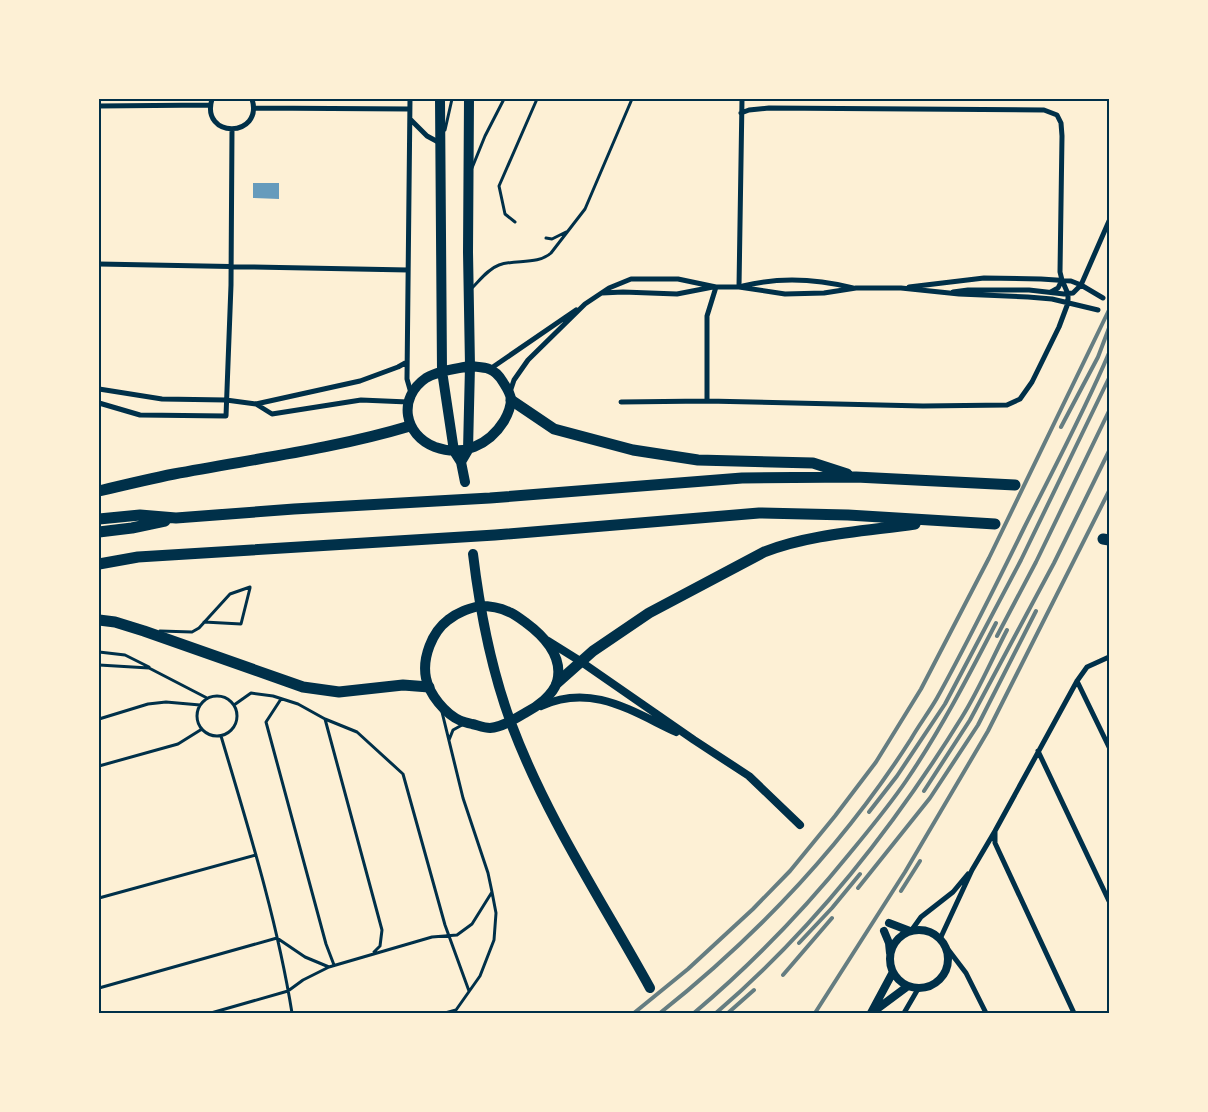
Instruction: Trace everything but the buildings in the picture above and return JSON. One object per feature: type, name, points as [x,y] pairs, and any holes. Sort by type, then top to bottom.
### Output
[{"type":"highway","points":[[510,396],[554,429],[633,450],[698,460],[813,463],[856,477]]},
{"type":"highway","points":[[99,491],[172,474],[323,448],[410,426]]},
{"type":"highway","points":[[99,532],[132,528],[176,518],[294,508],[447,501],[742,478],[856,477],[1015,484]]},
{"type":"highway","points":[[99,564],[138,557],[495,535],[759,513],[942,520],[995,524]]},
{"type":"highway","points":[[99,519],[140,515],[176,518]]},
{"type":"highway","points":[[557,683],[580,661],[650,612],[764,552],[802,540],[942,520]]},
{"type":"highway","points":[[99,620],[115,622],[144,631],[303,687],[339,692],[403,685],[429,687]]},
{"type":"main road","points":[[440,99],[442,371],[454,451],[461,462],[464,482]]},
{"type":"main road","points":[[461,462],[468,450],[470,366],[469,99]]},
{"type":"main road","points":[[470,366],[490,369],[500,377],[510,396],[507,416],[500,428],[489,439],[468,450],[454,451],[428,444],[417,436],[410,426],[407,410],[409,398],[420,383],[427,378],[442,371],[470,366]]},
{"type":"main road","points":[[473,554],[479,606],[490,654],[511,722],[527,762],[577,861],[650,988]]},
{"type":"main road","points":[[479,606],[492,606],[510,612],[546,640],[556,656],[557,683],[548,696],[530,711],[511,722],[491,728],[460,721],[441,707],[429,687],[426,677],[428,651],[435,634],[447,621],[462,611],[479,606]]},
{"type":"street","points":[[212,99],[210,112],[218,124],[224,128],[232,129],[238,128],[249,120],[254,108],[252,99]]},
{"type":"street","points":[[256,404],[272,414],[361,400],[409,398],[407,362],[410,99]]},
{"type":"street","points":[[739,287],[742,99]]},
{"type":"street","points":[[99,106],[210,105]]},
{"type":"street","points":[[254,108],[409,109]]},
{"type":"street","points":[[621,402],[707,401],[923,406],[1007,405],[1020,399],[1032,382],[1059,327],[1068,303],[1068,294],[1060,272],[1062,136],[1061,123],[1057,115],[1044,110],[778,108],[749,110],[741,113]]},
{"type":"street","points":[[410,119],[427,136],[441,144]]},
{"type":"street","points":[[99,403],[140,415],[226,416],[232,129]]},
{"type":"street","points":[[947,293],[968,290],[1029,290],[1068,294],[1076,291],[1081,285],[1109,221]]},
{"type":"street","points":[[99,264],[408,270]]},
{"type":"street","points":[[901,288],[984,278],[1062,280],[1081,285],[1103,298]]},
{"type":"street","points":[[490,369],[533,338],[623,281],[678,279],[716,287]]},
{"type":"street","points":[[739,287],[757,282],[785,280],[823,282],[856,288]]},
{"type":"street","points":[[1050,292],[1058,288],[1062,280]]},
{"type":"street","points":[[707,401],[707,316],[716,287]]},
{"type":"street","points":[[602,293],[677,294],[716,287],[739,287],[779,294],[794,294],[824,293],[856,288],[901,288],[947,293],[1028,296],[1098,310]]},
{"type":"street","points":[[510,396],[514,380],[528,360],[585,304]]},
{"type":"street","points":[[99,390],[162,399],[226,400],[256,404],[360,381],[398,368],[407,362]]},
{"type":"street","points":[[546,640],[749,776],[800,825]]},
{"type":"street","points":[[940,939],[972,870],[1078,681],[1087,667],[1109,657]]},
{"type":"street","points":[[1078,681],[1109,748]]},
{"type":"street","points":[[530,711],[565,697],[593,697],[606,700],[694,740]]},
{"type":"street","points":[[1038,751],[1109,901]]},
{"type":"street","points":[[995,831],[995,842],[1074,1013]]},
{"type":"street","points":[[890,955],[897,940],[910,931],[921,917],[952,892],[972,870]]},
{"type":"street","points":[[890,923],[910,931],[927,931],[940,939],[966,973],[986,1013]]},
{"type":"street","points":[[884,931],[890,943],[893,972],[902,983],[918,989],[928,988],[936,984],[943,977],[948,968],[947,948]]},
{"type":"street","points":[[871,1013],[893,972]]},
{"type":"street","points":[[871,1013],[908,986]]},
{"type":"street","points":[[904,1013],[918,989]]},
{"type":"lane","points":[[441,144],[452,99]]},
{"type":"lane","points":[[468,178],[485,136],[504,99]]},
{"type":"lane","points":[[515,222],[505,214],[499,186],[537,99]]},
{"type":"lane","points":[[470,290],[486,273],[498,265],[546,257],[570,230],[585,209],[632,99]]},
{"type":"lane","points":[[546,238],[552,239],[570,230]]},
{"type":"lane","points":[[144,631],[192,632],[199,628],[204,622],[230,594],[250,587],[241,624],[204,622]]},
{"type":"lane","points":[[99,652],[125,654],[207,698]]},
{"type":"lane","points":[[99,665],[149,668]]},
{"type":"lane","points":[[234,705],[251,693],[298,704],[358,732],[403,774],[448,935],[469,991]]},
{"type":"lane","points":[[216,695],[223,696],[234,705],[237,718],[231,731],[221,736],[207,734],[202,729],[197,719],[197,712],[200,705],[207,698],[216,695]]},
{"type":"lane","points":[[281,699],[266,722],[326,944],[334,964]]},
{"type":"lane","points":[[99,719],[157,703],[200,705]]},
{"type":"lane","points":[[441,707],[463,798],[488,873],[496,913],[494,940],[480,976],[456,1010],[445,1013]]},
{"type":"lane","points":[[325,718],[382,930],[380,946],[372,954]]},
{"type":"lane","points":[[449,741],[453,730],[471,724]]},
{"type":"lane","points":[[99,766],[178,744],[202,729]]},
{"type":"lane","points":[[221,736],[278,938],[292,1013]]},
{"type":"lane","points":[[99,898],[256,855]]},
{"type":"lane","points":[[211,1013],[288,991],[334,964],[432,937],[457,935],[472,924],[492,892]]},
{"type":"lane","points":[[278,938],[305,957],[329,966]]},
{"type":"lane","points":[[99,988],[278,938]]},
{"type":"water","points":[[253,183],[279,183],[279,199],[253,198]]},
{"type":"railway","points":[[634,1013],[688,969],[753,909],[790,871],[876,762],[921,689],[989,558],[1109,310]]},
{"type":"railway","points":[[1061,427],[1098,357],[1109,328]]},
{"type":"railway","points":[[660,1013],[765,920],[828,851],[885,778],[934,703],[960,656],[1068,441],[1109,353]]},
{"type":"railway","points":[[869,812],[897,776],[945,704],[1021,560],[1109,378]]},
{"type":"railway","points":[[997,636],[1036,562],[1109,411]]},
{"type":"railway","points":[[924,791],[970,720],[1054,563],[1109,451]]},
{"type":"railway","points":[[815,1013],[905,872],[988,731],[1109,491]]},
{"type":"railway","points":[[858,888],[930,798],[978,725],[1036,611]]},
{"type":"railway","points":[[694,1013],[756,957],[795,916],[832,875],[886,809],[942,723],[996,623]]},
{"type":"railway","points":[[716,1013],[786,947],[850,875],[880,837],[909,798],[962,717],[1007,630]]},
{"type":"railway","points":[[901,891],[920,861]]},
{"type":"railway","points":[[799,943],[832,908],[860,874]]},
{"type":"railway","points":[[783,975],[832,918]]},
{"type":"railway","points":[[728,1013],[754,990]]}]
